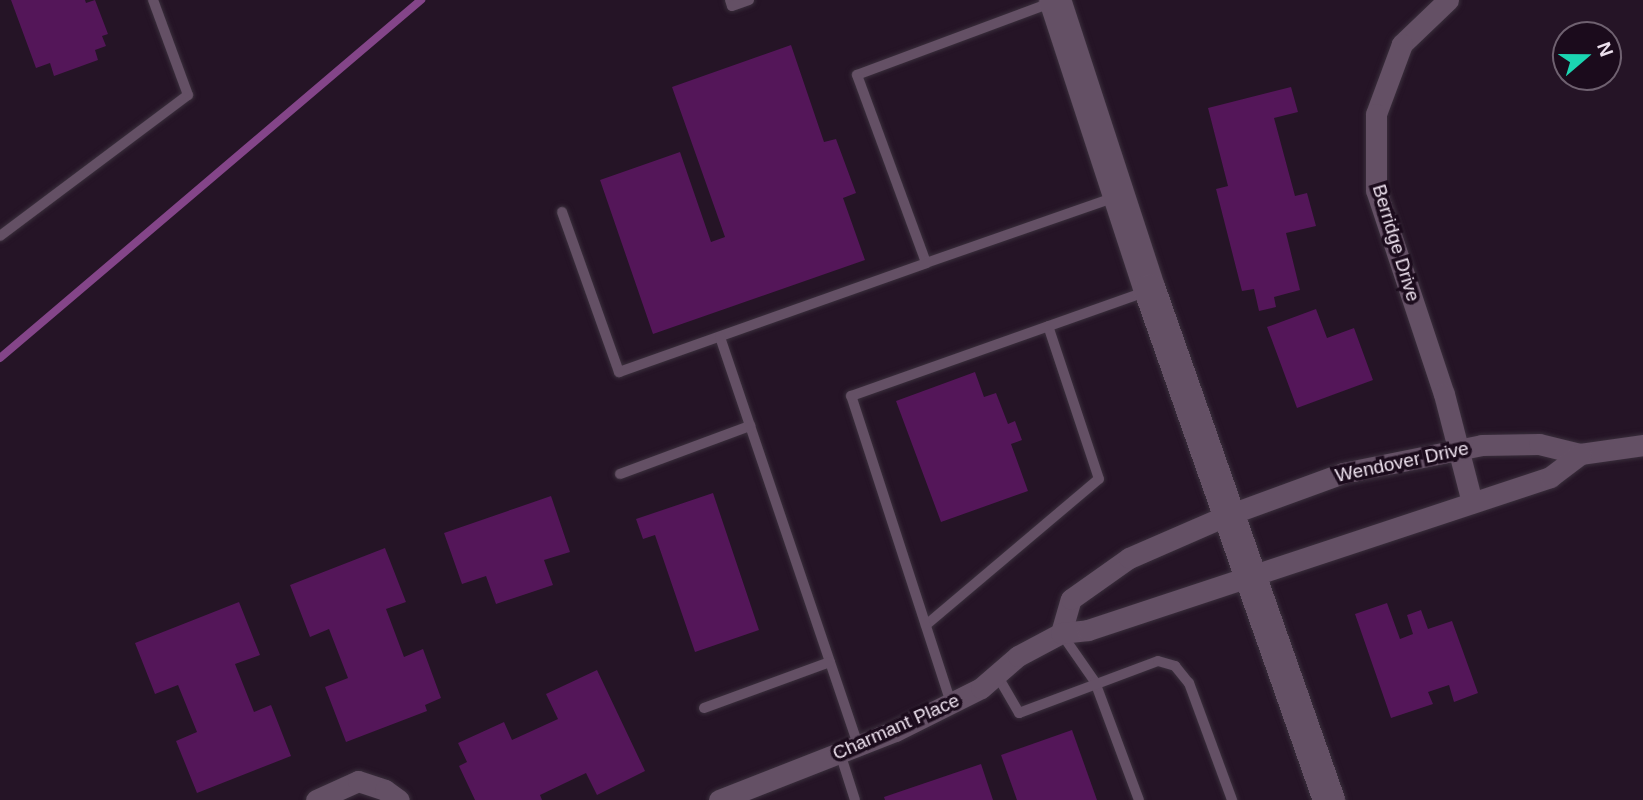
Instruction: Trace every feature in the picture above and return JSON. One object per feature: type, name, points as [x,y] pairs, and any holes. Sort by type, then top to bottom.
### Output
[{"type":"main road","points":[[1055,1],[1150,290],[1329,800]]},
{"type":"street","name":"Berridge Drive","points":[[1448,0],[1402,44],[1376,114],[1376,190],[1444,394],[1472,502]]},
{"type":"street","name":"Wendover Drive","points":[[1228,515],[1343,473],[1458,448],[1539,444],[1580,454],[1643,445]]},
{"type":"street","name":"Wendover Drive","points":[[1250,578],[1550,477],[1580,454]]},
{"type":"street","points":[[1061,633],[1071,599],[1097,578],[1159,543],[1228,515]]},
{"type":"street","name":"Charmant Place","points":[[719,800],[849,749],[951,703],[981,688],[1018,656],[1061,633],[1088,630],[1250,578]]},
{"type":"street","points":[[316,800],[358,780],[385,790],[399,800]]},
{"type":"lane","points":[[0,236],[188,95],[153,0]]},
{"type":"lane","points":[[730,0],[732,5],[749,0]]},
{"type":"lane","points":[[926,263],[857,75],[1055,1]]},
{"type":"lane","points":[[562,212],[619,372],[1120,196]]},
{"type":"lane","points":[[951,703],[851,396],[1150,290]]},
{"type":"lane","points":[[926,625],[1099,480],[1048,326]]},
{"type":"lane","points":[[720,337],[830,662],[849,749],[855,800]]},
{"type":"lane","points":[[620,474],[750,426]]},
{"type":"lane","points":[[1061,633],[1095,682],[1139,800]]},
{"type":"lane","points":[[997,675],[1019,713],[1095,682],[1158,661],[1175,666],[1189,683],[1232,800]]},
{"type":"lane","points":[[704,708],[830,662]]},
{"type":"building","points":[[11,0],[85,0],[86,3],[95,0],[108,34],[102,36],[106,46],[95,50],[98,60],[54,76],[50,63],[36,68]]},
{"type":"building","points":[[791,45],[824,142],[836,139],[856,193],[843,198],[865,260],[653,334],[600,180],[680,152],[711,242],[725,237],[672,87]]},
{"type":"building","points":[[1291,87],[1298,112],[1274,118],[1295,196],[1307,193],[1316,226],[1286,233],[1300,290],[1274,297],[1276,307],[1259,311],[1254,289],[1242,291],[1216,189],[1228,186],[1208,108]]},
{"type":"building","points":[[1316,309],[1327,338],[1354,328],[1373,380],[1297,408],[1267,327]]},
{"type":"building","points":[[975,372],[984,397],[996,393],[1008,424],[1015,421],[1022,440],[1011,444],[1028,491],[941,522],[896,401]]},
{"type":"building","points":[[713,493],[759,630],[695,652],[655,535],[643,539],[636,519]]},
{"type":"building","points":[[551,496],[570,552],[544,560],[553,585],[496,604],[486,576],[462,584],[444,533]]},
{"type":"building","points":[[385,548],[406,602],[386,609],[404,657],[423,649],[441,698],[425,705],[427,711],[346,742],[325,687],[348,678],[329,629],[310,637],[290,585]]},
{"type":"building","points":[[239,602],[260,655],[235,664],[254,712],[271,705],[291,756],[197,793],[176,741],[197,732],[178,685],[155,694],[135,643]]},
{"type":"building","points":[[1387,603],[1400,639],[1413,634],[1407,615],[1421,610],[1428,629],[1452,621],[1478,693],[1454,702],[1449,685],[1428,692],[1433,704],[1391,718],[1355,614]]},
{"type":"building","points":[[597,670],[645,771],[597,795],[586,773],[540,795],[542,800],[475,800],[459,766],[467,762],[458,743],[504,722],[512,740],[558,719],[546,694]]},
{"type":"building","points":[[1072,730],[1097,800],[1017,800],[1001,755]]},
{"type":"building","points":[[981,764],[993,800],[885,800],[884,797]]},
{"type":"waterway","points":[[0,358],[421,0]]}]
